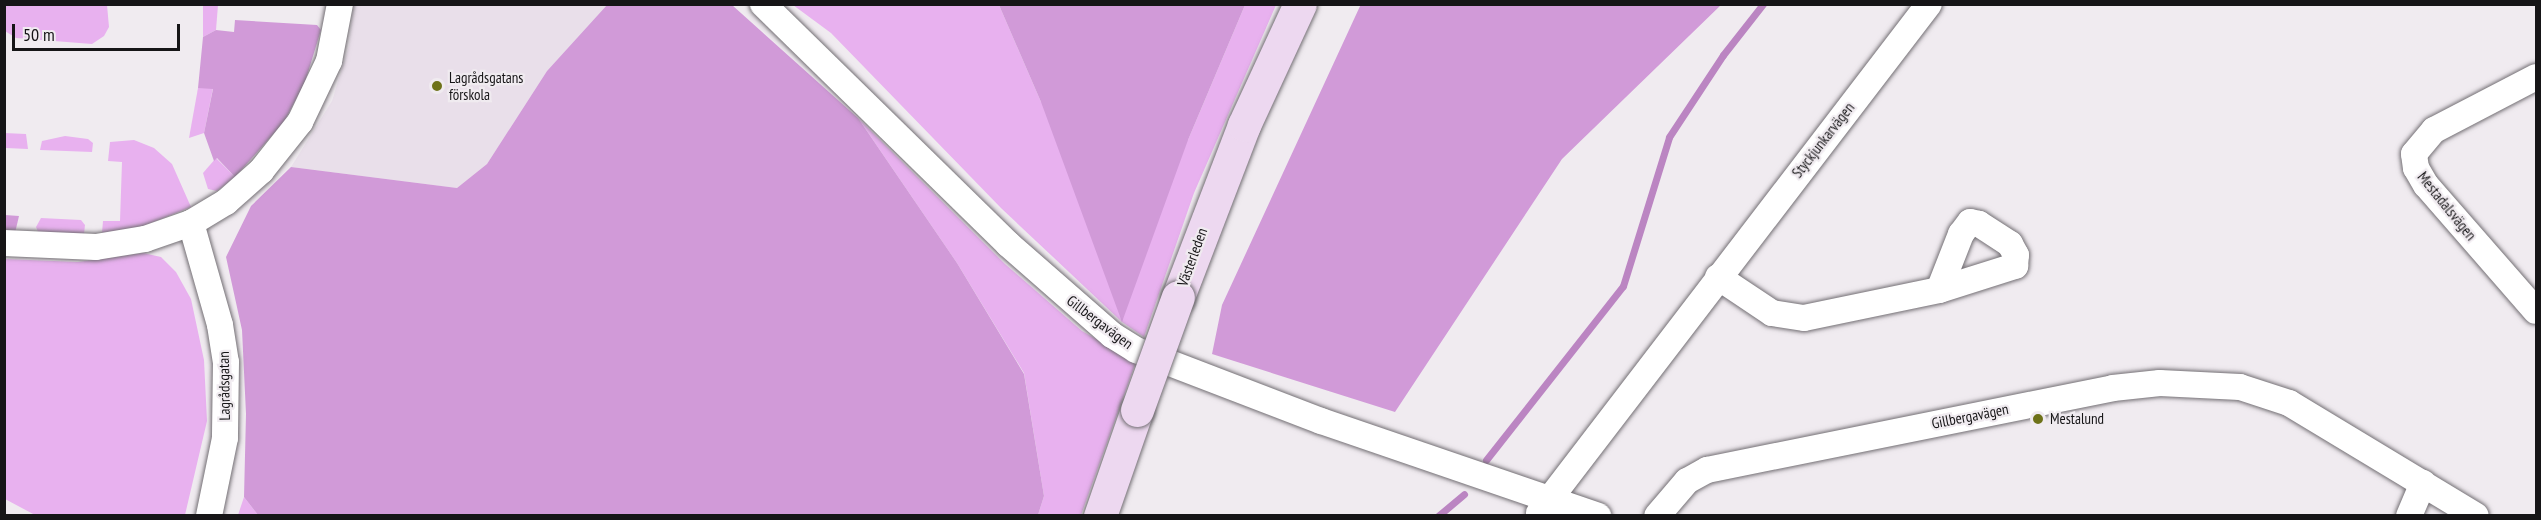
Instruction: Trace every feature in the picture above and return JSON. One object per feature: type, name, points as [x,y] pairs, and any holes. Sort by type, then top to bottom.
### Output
[{"type":"main road","name":"Västerleden","points":[[1100,516],[1178,297],[1244,125],[1300,4]]},
{"type":"street","points":[[4,243],[96,248],[145,239],[191,223],[226,202],[261,171],[300,122],[329,61],[340,4]]},
{"type":"street","name":"Gillbergavägen","points":[[763,4],[1008,244],[1112,335],[1176,367],[1542,508],[1598,516]]},
{"type":"street","name":"Styckjunkarvägen","points":[[1542,508],[1929,4]]},
{"type":"street","name":"Mestadalsvägen","points":[[2536,77],[2434,130],[2415,154],[2416,168],[2426,185],[2536,311]]},
{"type":"street","name":"Lagrådsgatan","points":[[191,223],[220,325],[226,362],[225,438],[209,516]]},
{"type":"street","points":[[1718,277],[1772,313],[1789,319],[1939,290]]},
{"type":"street","name":"Gillbergavägen","points":[[1657,516],[1687,481],[1707,470],[2113,388],[2160,383],[2240,387],[2265,393],[2289,403],[2476,516]]},
{"type":"street","points":[[2409,516],[2423,483]]},
{"type":"shaded area","points":[[1361,4],[1721,5],[1562,159],[1395,412],[1212,354],[1222,305]]},
{"type":"shaded area","points":[[4,5],[107,5],[109,27],[104,36],[92,44],[16,38],[5,31]]},
{"type":"shaded area","points":[[203,5],[218,5],[216,30],[203,37]]},
{"type":"shaded area","name":"Lagrådsgatans förskola","points":[[353,5],[607,5],[547,71],[487,164],[457,188],[291,167],[332,101],[349,46]]},
{"type":"shaded area","points":[[607,5],[732,5],[858,118],[957,263],[1024,374],[1044,496],[1038,515],[258,515],[244,497],[246,414],[242,330],[226,257],[251,206],[291,167],[457,188],[487,164],[547,71]]},
{"type":"shaded area","points":[[793,5],[999,5],[1041,102],[1188,140],[1245,5],[1276,5],[1194,193],[1144,337],[1122,322],[1001,208],[831,33]]},
{"type":"shaded area","points":[[999,5],[1245,5],[1188,140],[1122,322],[1041,102]]},
{"type":"shaded area","points":[[235,20],[317,25],[321,30],[305,82],[284,122],[235,177],[217,158],[214,161],[204,133],[213,89],[198,88],[203,37],[216,30],[234,32]]},
{"type":"shaded area","points":[[198,88],[213,88],[204,133],[189,138]]},
{"type":"shaded area","points":[[858,118],[1005,264],[1082,331],[1136,362],[1081,515],[1038,515],[1044,496],[1024,373],[957,263]]},
{"type":"shaded area","points":[[4,133],[26,134],[28,149],[6,148],[5,155]]},
{"type":"shaded area","points":[[65,136],[88,139],[93,143],[92,152],[40,150],[42,141]]},
{"type":"shaded area","points":[[134,140],[154,148],[172,164],[191,207],[141,227],[102,233],[103,221],[120,221],[122,162],[108,161],[110,142]]},
{"type":"shaded area","points":[[216,158],[235,177],[217,191],[208,189],[203,173]]},
{"type":"shaded area","points":[[5,215],[19,216],[15,233],[5,231]]},
{"type":"shaded area","points":[[41,218],[81,220],[85,225],[84,234],[39,234],[36,227]]},
{"type":"shaded area","points":[[143,253],[161,257],[176,272],[191,299],[204,360],[207,421],[185,515],[35,515],[5,499],[5,259],[78,262]]},
{"type":"shaded area","points":[[244,497],[258,515],[238,515]]},
{"type":"waterway","points":[[1486,460],[1623,286],[1669,137],[1723,55],[1763,4]]},
{"type":"waterway","points":[[1438,516],[1464,494]]},
{"type":"place","name":"Lagrådsgatans förskola","points":[[437,86]]},
{"type":"place","name":"Mestalund","points":[[2038,419]]}]
